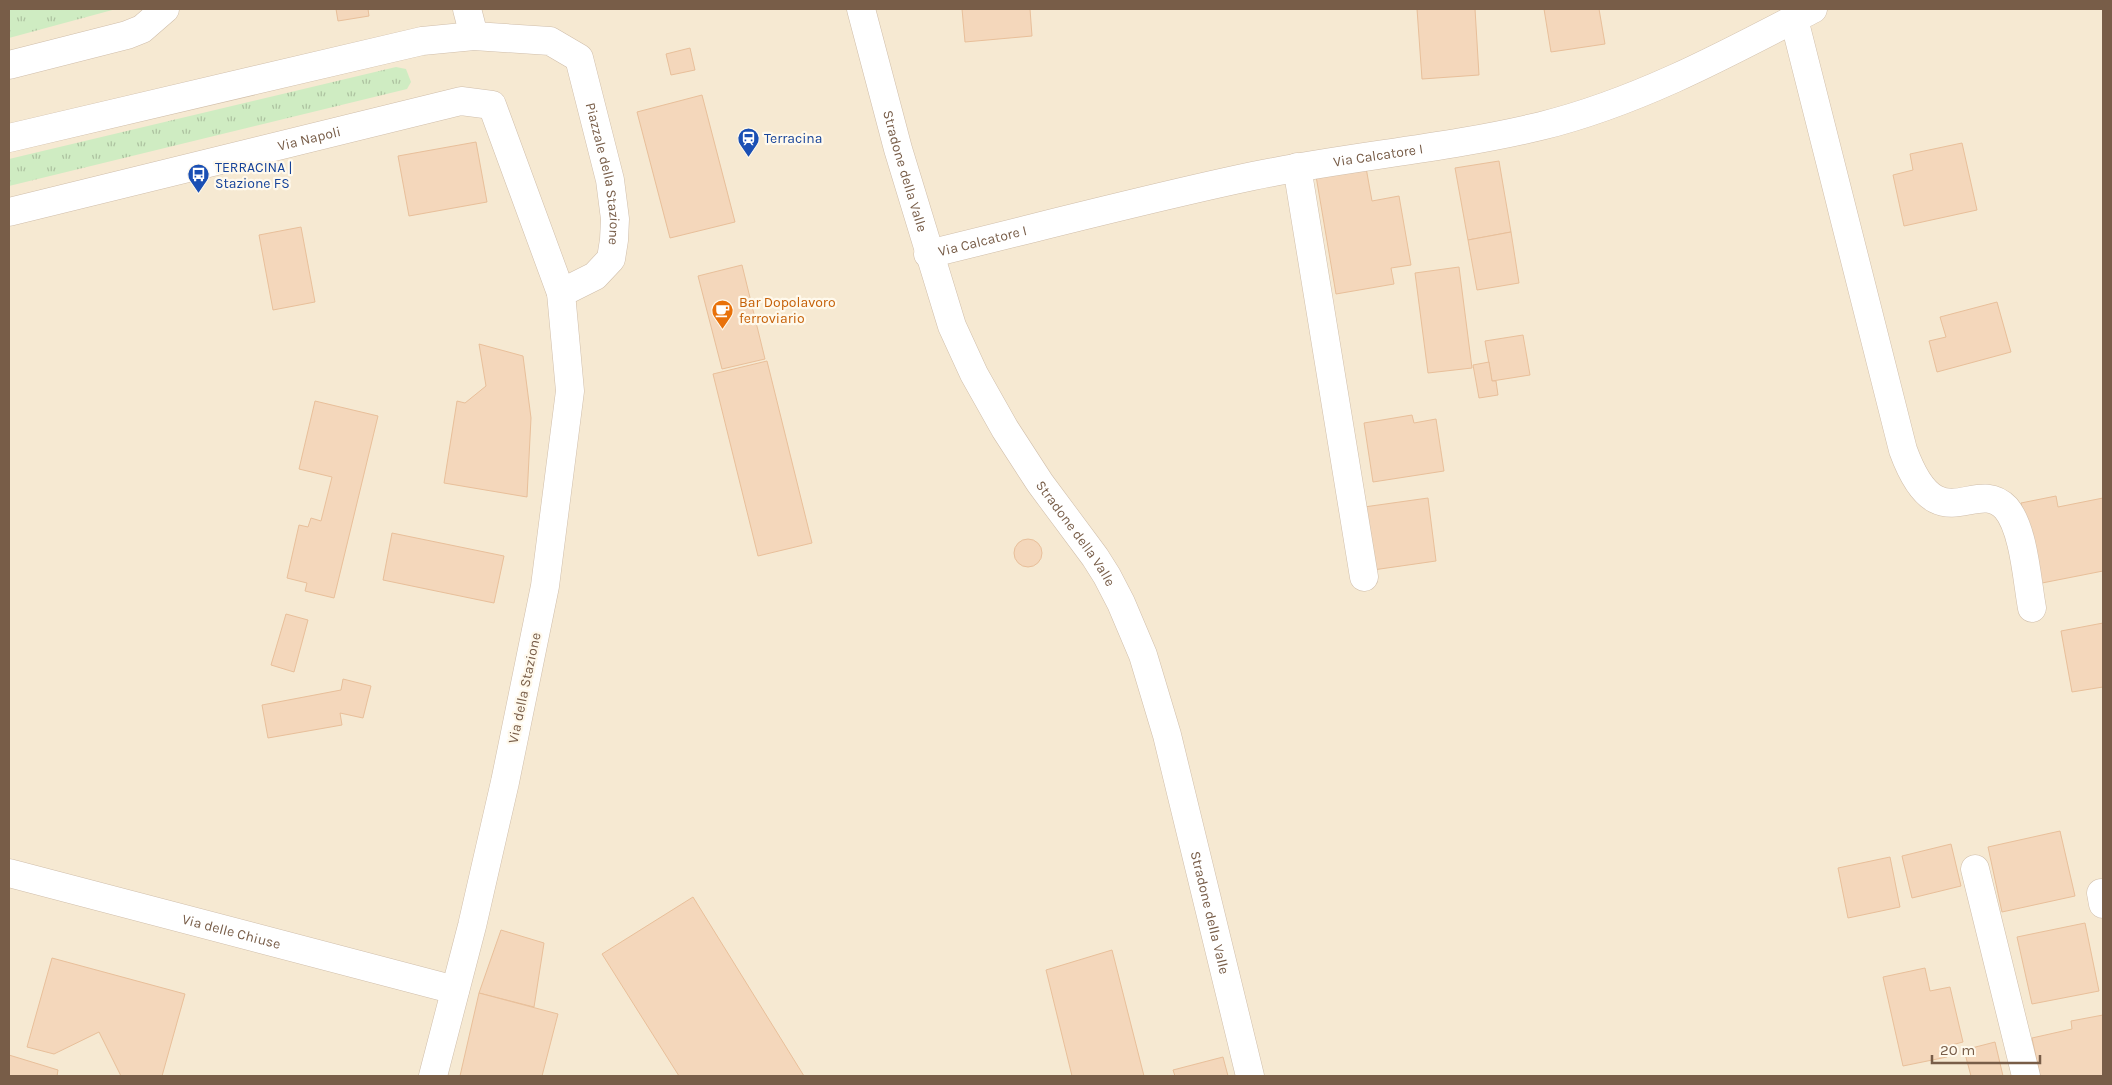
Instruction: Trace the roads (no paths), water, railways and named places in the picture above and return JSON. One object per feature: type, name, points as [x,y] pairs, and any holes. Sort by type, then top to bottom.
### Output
[{"type":"street","points":[[9,65],[127,35],[142,29],[165,9]]},
{"type":"street","points":[[9,138],[403,45],[443,38],[474,36],[467,9]]},
{"type":"street","name":"Stradone della Valle","points":[[861,9],[928,254],[952,326],[974,374],[1021,455],[1095,556],[1121,603],[1149,673],[1167,735],[1250,1076]]},
{"type":"street","points":[[1804,14],[1900,441],[1909,467],[1923,490],[1942,503],[1950,504],[1982,499],[1995,501],[2005,508],[2014,522],[2020,540],[2032,608]]},
{"type":"street","name":"Via Calcatore I","points":[[928,254],[1297,167],[1500,136],[1570,118],[1608,106],[1683,75],[1804,14]]},
{"type":"street","name":"Piazzale della Stazione","points":[[474,36],[550,41],[578,58],[610,180],[615,220],[614,240],[610,259],[595,276],[561,293]]},
{"type":"street","name":"Via Napoli","points":[[9,212],[461,101],[492,105],[561,293]]},
{"type":"street","points":[[1297,167],[1364,577]]},
{"type":"street","name":"Via della Stazione","points":[[433,1076],[505,782],[545,586],[570,391],[561,293]]},
{"type":"street","points":[[1975,869],[2026,1076]]},
{"type":"street","name":"Via delle Chiuse","points":[[9,873],[455,990]]},
{"type":"place","name":"Terracina","points":[[748,157]]},
{"type":"place","name":"TERRACINA | Stazione FS","points":[[199,194]]},
{"type":"place","name":"Bar Dopolavoro ferroviario","points":[[723,329]]}]
